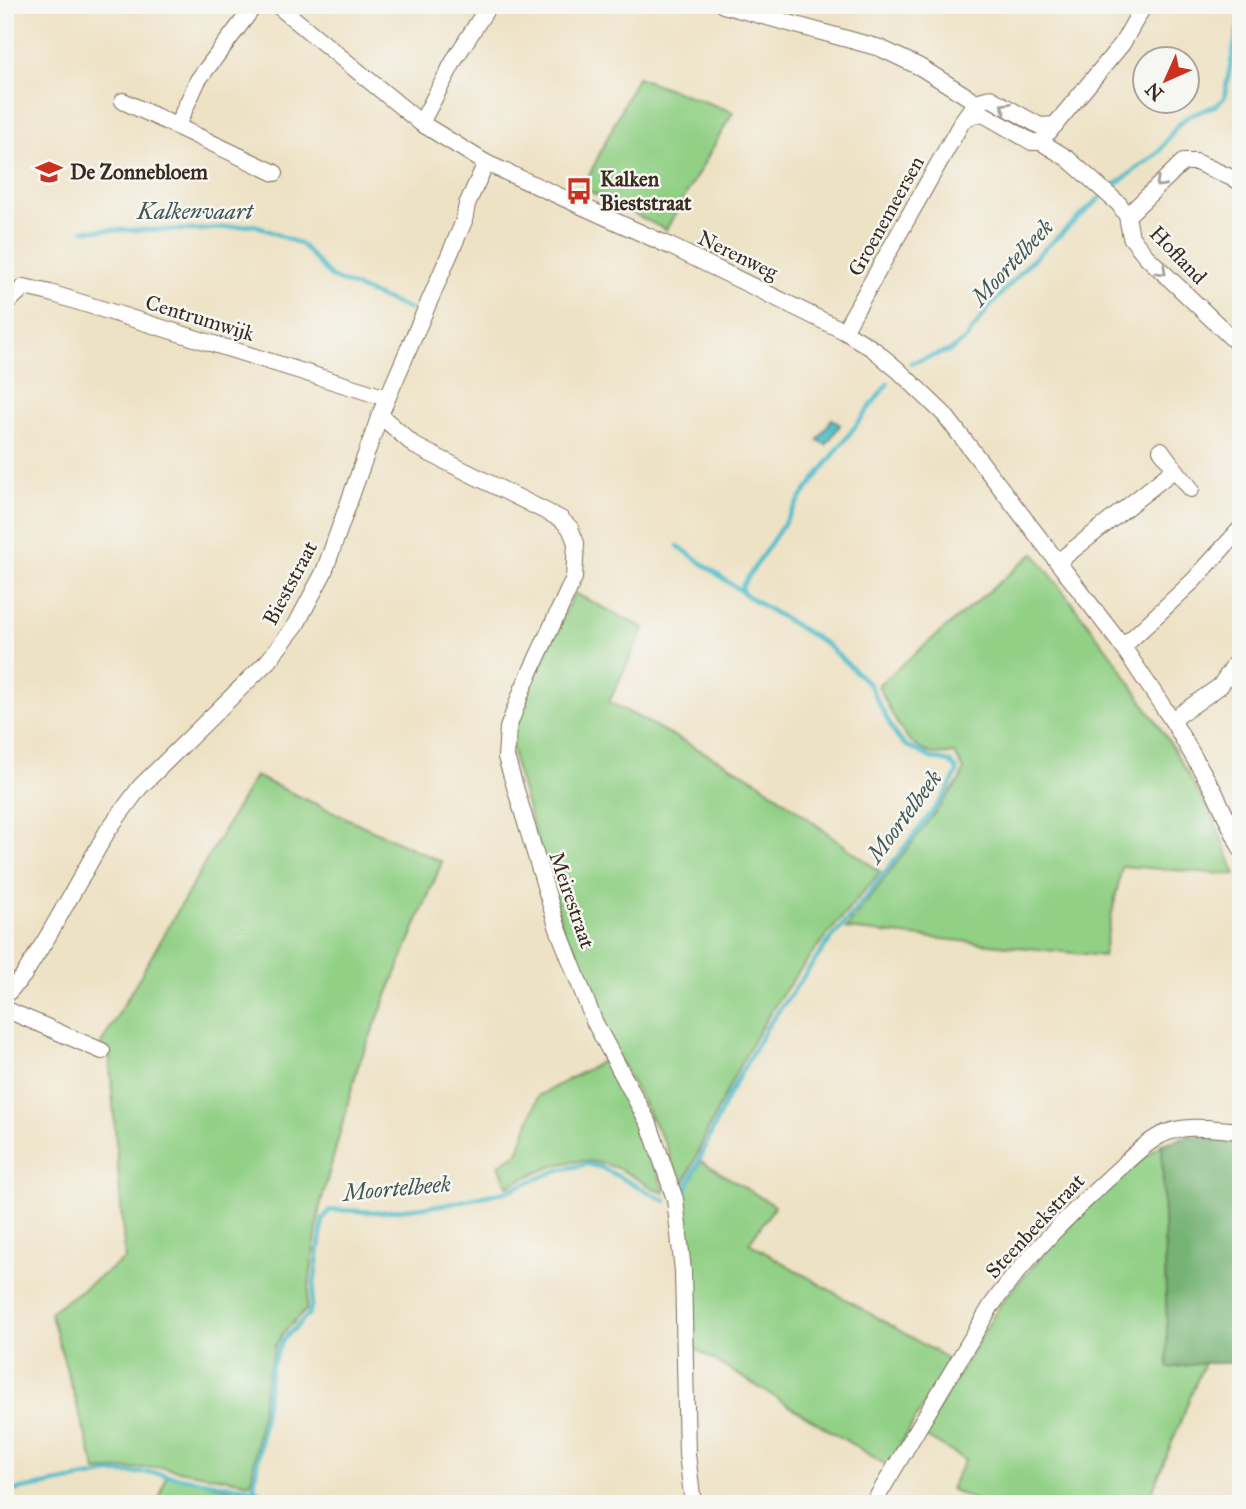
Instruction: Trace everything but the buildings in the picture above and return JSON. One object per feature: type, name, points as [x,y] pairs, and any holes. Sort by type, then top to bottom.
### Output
[{"type":"street","points":[[177,126],[198,80],[255,5]]},
{"type":"street","points":[[421,122],[456,57],[489,5]]},
{"type":"street","points":[[723,5],[880,48],[920,67],[976,102],[990,98],[1040,126],[1055,125]]},
{"type":"street","points":[[963,120],[975,114],[985,115],[1032,142],[1041,142],[1122,44],[1144,5]]},
{"type":"street","name":"Nerenweg","points":[[286,7],[421,122],[486,163],[670,246],[844,331],[890,363],[944,414],[1123,647],[1172,720],[1215,793],[1241,849]]},
{"type":"street","points":[[123,101],[275,173]]},
{"type":"street","name":"Groenemeersen","points":[[844,331],[963,120],[976,102]]},
{"type":"street","name":"Hofland","points":[[1041,142],[1067,158],[1107,192],[1127,216],[1131,237],[1146,256],[1241,347]]},
{"type":"street","name":"Hofland","points":[[1127,216],[1184,162],[1196,162],[1241,182]]},
{"type":"street","name":"Bieststraat","points":[[5,996],[23,975],[108,830],[140,787],[268,661],[296,625],[324,572],[380,415],[464,221],[467,204],[486,163]]},
{"type":"street","name":"Centrumwijk","points":[[5,305],[24,288],[50,293],[387,398]]},
{"type":"street","name":"Meirestraat","points":[[380,415],[415,446],[561,519],[570,528],[576,543],[574,578],[523,688],[508,728],[506,757],[556,926],[594,1021],[649,1124],[675,1199],[683,1271],[687,1454],[693,1504]]},
{"type":"street","points":[[1161,450],[1191,489]]},
{"type":"street","points":[[1059,561],[1175,469]]},
{"type":"street","points":[[1123,647],[1194,580],[1241,528]]},
{"type":"street","points":[[1172,720],[1220,686],[1241,656]]},
{"type":"street","points":[[5,1009],[102,1051]]},
{"type":"street","name":"Steenbeekstraat","points":[[873,1504],[991,1306],[1009,1281],[1063,1221],[1142,1148],[1162,1135],[1185,1128],[1241,1130]]},
{"type":"green space","points":[[637,77],[733,112],[666,230],[583,188]]},
{"type":"green space","points":[[1034,553],[1116,661],[1167,738],[1214,819],[1236,875],[1122,866],[1103,956],[846,929],[960,780],[964,770],[954,753],[938,755],[925,752],[914,745],[897,723],[878,685]]},
{"type":"green space","points":[[574,593],[644,628],[609,702],[755,779],[880,872],[805,963],[765,1021],[710,1125],[681,1190],[666,1145],[608,1039],[564,932],[515,765],[512,744],[521,707]]},
{"type":"green space","points":[[255,776],[442,862],[358,1066],[320,1206],[306,1310],[283,1333],[275,1346],[265,1386],[251,1483],[161,1467],[96,1471],[50,1312],[125,1259],[109,1051],[100,1046]]},
{"type":"green space","points":[[608,1058],[640,1124],[665,1193],[610,1166],[580,1161],[552,1167],[507,1186],[499,1164],[518,1153],[538,1096]]},
{"type":"green space","points":[[1189,1136],[1241,1139],[1241,1363],[1204,1363],[1168,1368],[1162,1144]]},
{"type":"green space","points":[[1162,1144],[1168,1367],[1204,1363],[1147,1504],[983,1504],[950,1489],[965,1460],[923,1435],[1001,1303],[1071,1223],[1119,1177]]},
{"type":"green space","points":[[701,1161],[775,1206],[749,1243],[950,1360],[888,1466],[691,1346],[691,1301],[683,1197]]},
{"type":"green space","points":[[166,1476],[190,1478],[280,1504],[158,1504]]},
{"type":"water","points":[[832,419],[840,425],[826,445],[818,440]]},
{"type":"waterway","name":"Moortelbeek","points":[[1111,188],[1159,152],[1176,127],[1187,117],[1217,105],[1224,98],[1241,11]]},
{"type":"waterway","name":"Moortelbeek","points":[[911,363],[951,350],[966,339],[987,310],[1028,264],[1101,197]]},
{"type":"waterway","name":"Kalkenvaart","points":[[83,230],[196,230],[255,225],[302,245],[331,277],[409,309]]},
{"type":"waterway","name":"Moortelbeek","points":[[742,589],[803,495],[888,383]]},
{"type":"waterway","name":"Moortelbeek","points":[[678,546],[752,599],[826,644],[869,684],[896,736],[905,745],[931,758],[950,762],[957,769],[945,795],[827,944],[767,1027],[729,1094],[681,1200]]},
{"type":"waterway","name":"Moortelbeek","points":[[256,1490],[254,1486],[271,1367],[282,1341],[308,1315],[311,1307],[323,1219],[329,1211],[380,1212],[449,1204],[507,1191],[559,1170],[587,1164],[600,1167],[666,1201]]},
{"type":"waterway","name":"Moortelbeek","points":[[5,1492],[110,1473],[154,1473],[256,1490],[289,1504]]},
{"type":"place","name":"De Zonnebloem","points":[[49,172]]},
{"type":"place","name":"Kalken Bieststraat","points":[[579,191]]}]
